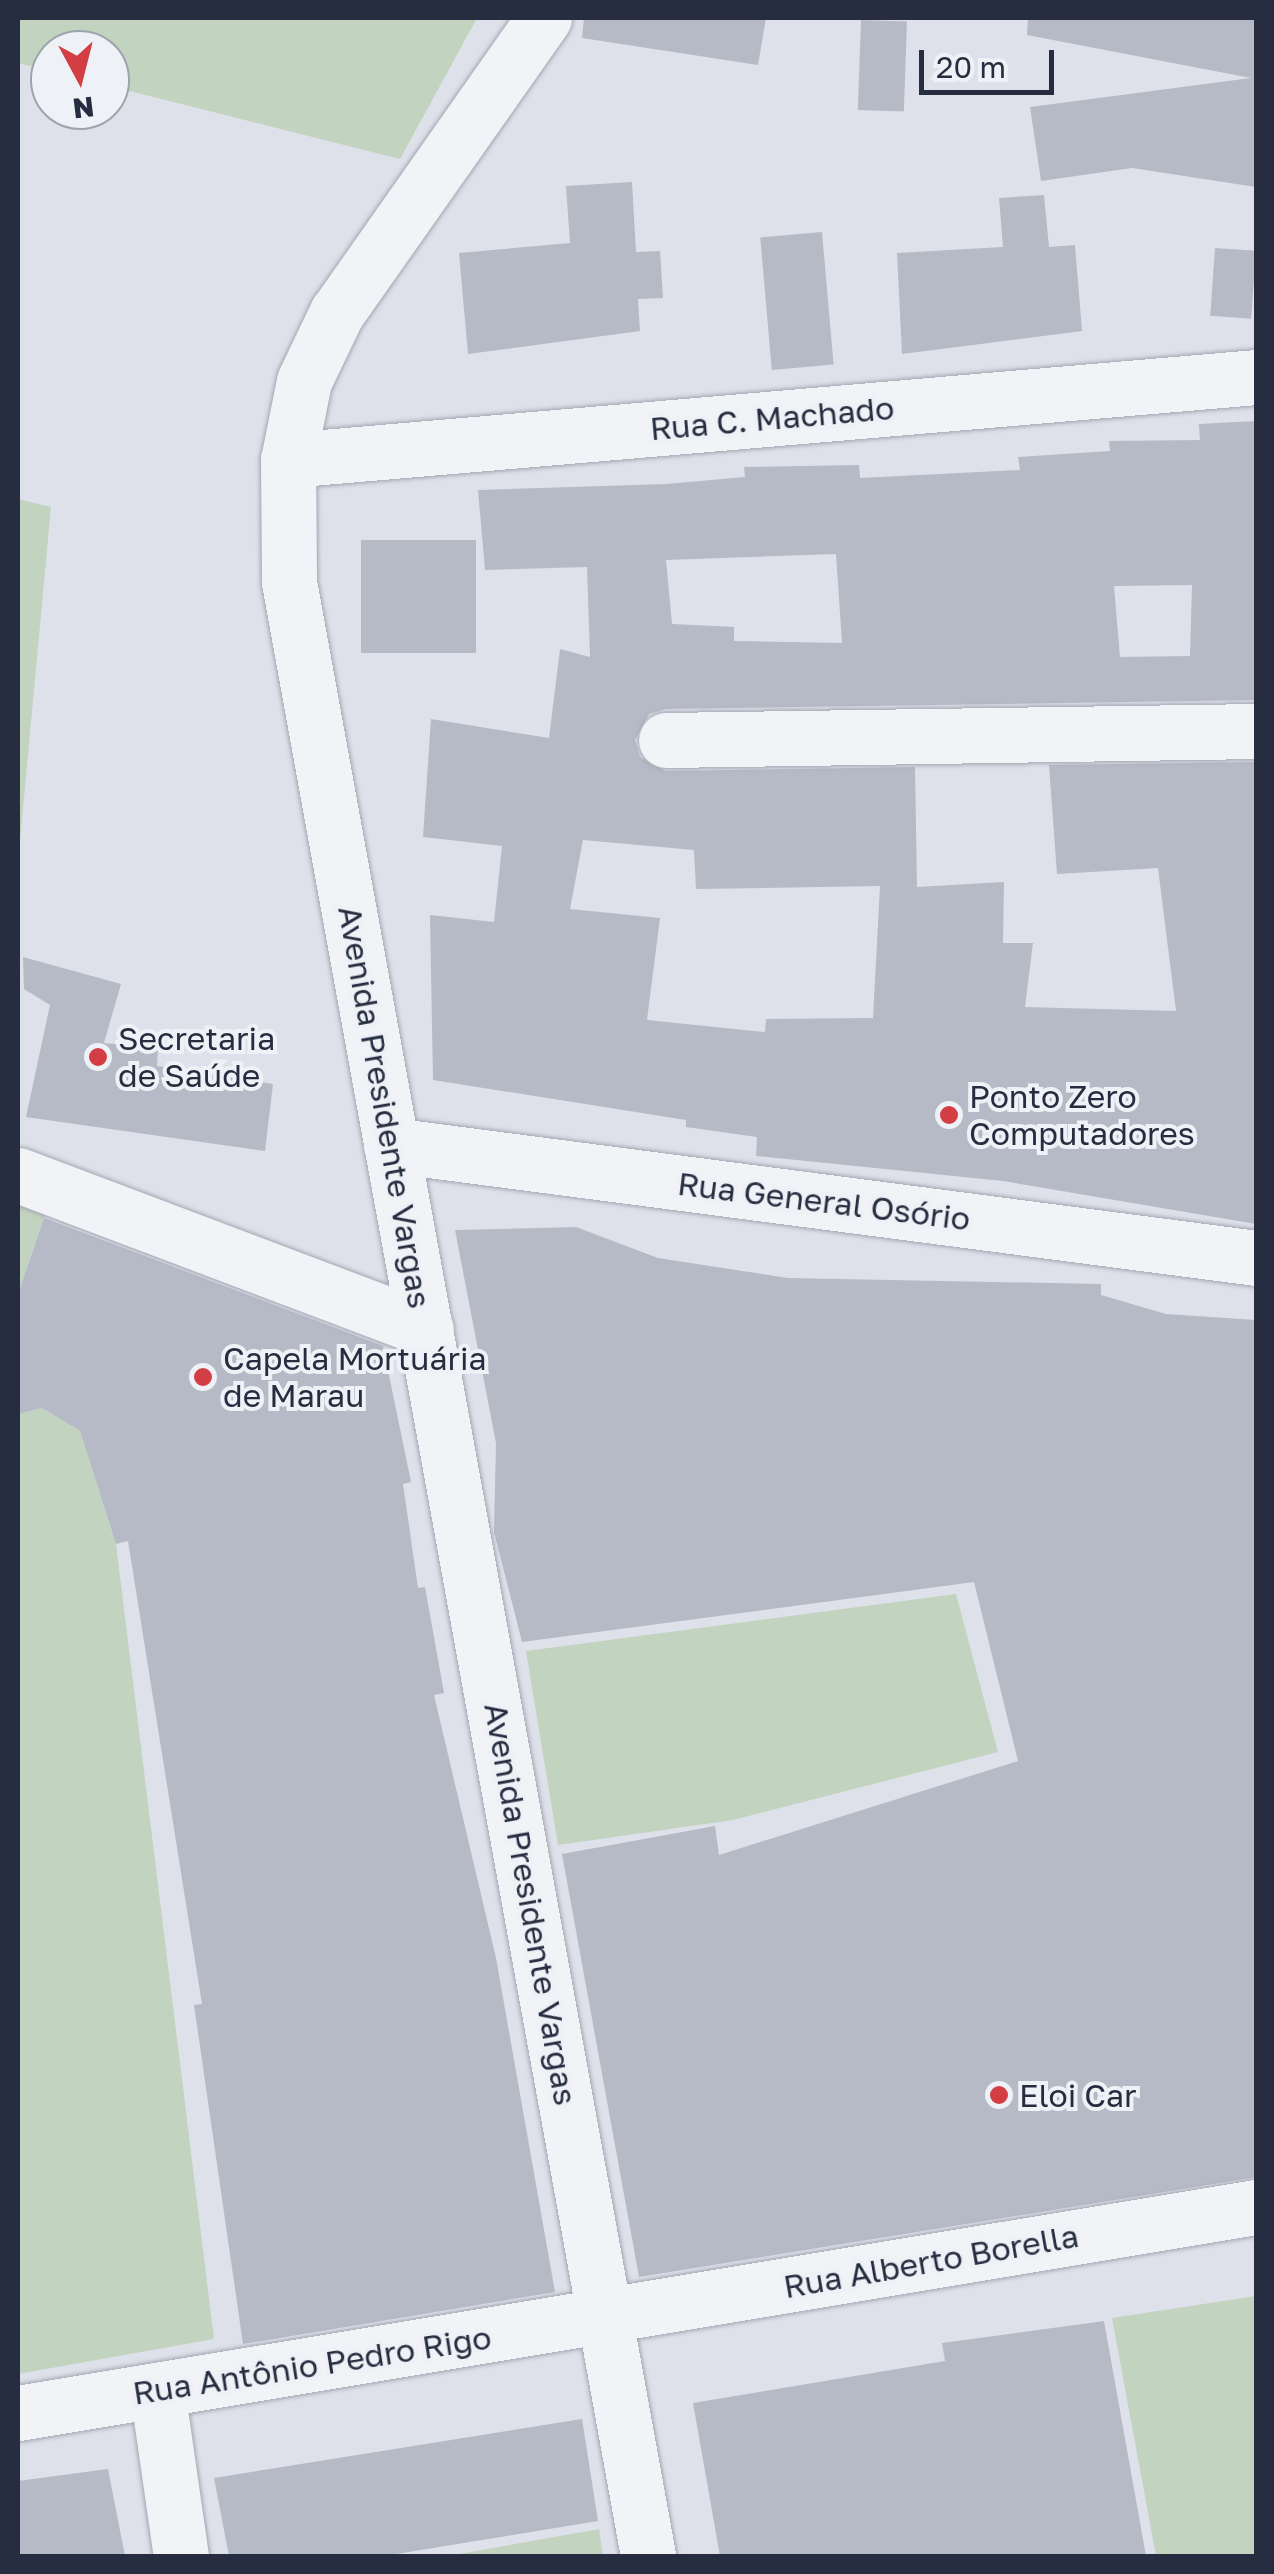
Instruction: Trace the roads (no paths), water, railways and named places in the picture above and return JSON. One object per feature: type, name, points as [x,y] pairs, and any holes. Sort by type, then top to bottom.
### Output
[{"type":"street","name":"Avenida Presidente Vargas","points":[[544,18],[337,312],[304,380],[288,460],[290,582],[648,2556]]},
{"type":"street","name":"Rua C. Machado","points":[[288,460],[1256,377]]},
{"type":"street","points":[[666,740],[1256,731]]},
{"type":"street","name":"Rua General Osório","points":[[391,1145],[1256,1258]]},
{"type":"street","points":[[18,1175],[426,1329]]},
{"type":"street","name":"Rua Alberto Borella","points":[[606,2316],[1256,2207]]},
{"type":"street","name":"Rua Antônio Pedro Rigo","points":[[18,2413],[606,2316]]},
{"type":"street","points":[[157,2390],[180,2556]]},
{"type":"place","name":"Secretaria de Saúde","points":[[98,1057]]},
{"type":"place","name":"Ponto Zero Computadores","points":[[949,1115]]},
{"type":"place","name":"Capela Mortuária de Marau","points":[[203,1377]]},
{"type":"place","name":"Eloi Car","points":[[999,2095]]}]
